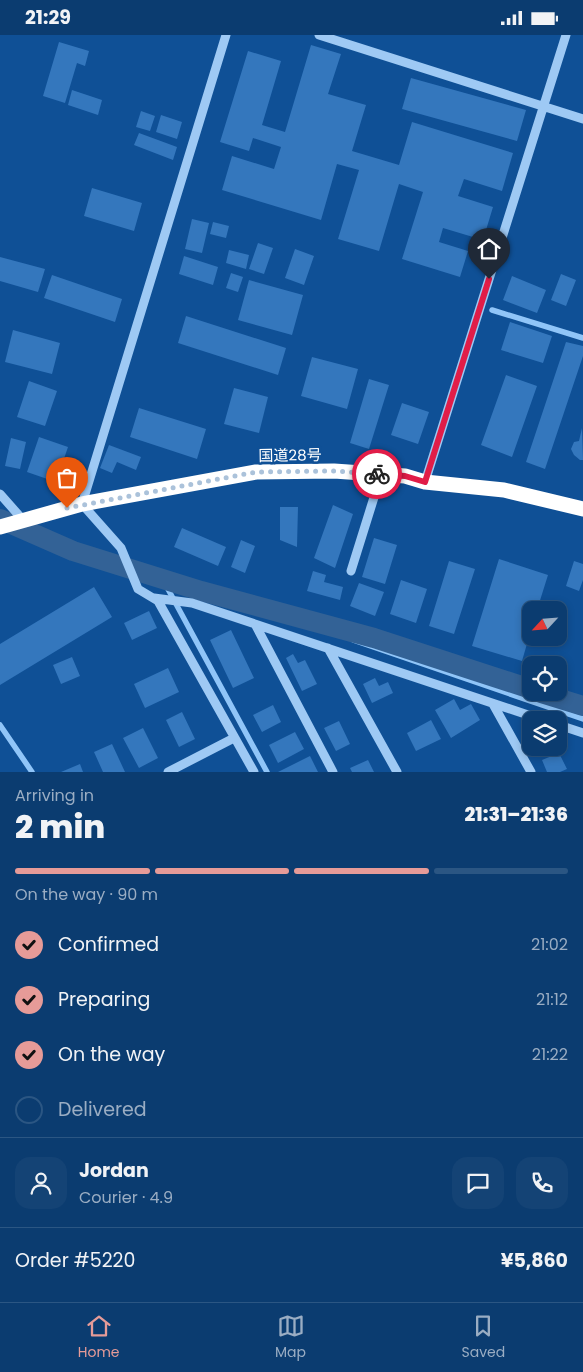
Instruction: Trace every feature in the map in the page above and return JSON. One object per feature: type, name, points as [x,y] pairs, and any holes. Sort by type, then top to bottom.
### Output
[{"type":"highway","name":"国道28号","points":[[0,527],[82,504],[256,472],[334,471],[405,476],[425,482],[504,490],[583,509]]},
{"type":"street","points":[[226,35],[82,504],[121,547],[138,589],[158,601],[254,772]]},
{"type":"street","points":[[319,35],[583,119]]},
{"type":"street","points":[[425,482],[566,35]]},
{"type":"street","points":[[351,571],[381,475]]},
{"type":"street","points":[[0,494],[23,520]]},
{"type":"street","points":[[154,598],[192,603],[522,713]]},
{"type":"street","points":[[255,624],[334,772]]},
{"type":"street","points":[[328,648],[397,772]]},
{"type":"street","points":[[493,703],[531,772]]},
{"type":"street","points":[[567,728],[583,733]]},
{"type":"street","points":[[168,772],[234,738]]},
{"type":"building","points":[[59,42],[89,51],[85,66],[77,63],[65,103],[43,96]]},
{"type":"building","points":[[311,45],[341,54],[328,94],[366,105],[352,151],[399,165],[412,122],[513,153],[502,191],[464,179],[458,196],[493,207],[483,240],[443,228],[439,242],[468,251],[460,277],[402,259],[423,192],[399,184],[379,251],[338,239],[359,170],[337,164],[321,220],[222,190],[232,156],[274,169],[281,147],[253,138],[249,151],[220,142],[248,51],[281,61],[262,125],[285,132]]},
{"type":"building","points":[[411,78],[526,110],[517,141],[402,109]]},
{"type":"building","points":[[72,90],[102,100],[98,115],[68,105]]},
{"type":"building","points":[[141,111],[155,116],[150,131],[136,127]]},
{"type":"building","points":[[161,115],[182,122],[177,139],[156,132]]},
{"type":"building","points":[[139,133],[177,147],[173,160],[134,145]]},
{"type":"building","points":[[92,188],[142,203],[134,231],[84,216]]},
{"type":"building","points":[[192,219],[209,223],[202,253],[185,249]]},
{"type":"building","points":[[213,222],[229,226],[226,238],[210,234]]},
{"type":"building","points":[[258,243],[273,248],[264,274],[249,269]]},
{"type":"building","points":[[295,249],[314,256],[304,285],[285,278]]},
{"type":"building","points":[[229,250],[249,255],[246,269],[226,263]]},
{"type":"building","points":[[184,256],[218,267],[213,285],[179,274]]},
{"type":"building","points":[[0,257],[45,269],[38,292],[0,281]]},
{"type":"building","points":[[231,273],[243,277],[238,292],[226,288]]},
{"type":"building","points":[[561,274],[576,280],[566,306],[551,300]]},
{"type":"building","points":[[52,275],[122,299],[115,322],[44,298]]},
{"type":"building","points":[[512,276],[546,290],[537,313],[503,300]]},
{"type":"building","points":[[249,280],[303,295],[292,335],[238,320]]},
{"type":"building","points":[[186,316],[286,348],[278,375],[178,343]]},
{"type":"building","points":[[510,322],[552,336],[543,363],[501,350]]},
{"type":"building","points":[[13,330],[60,343],[52,374],[5,362]]},
{"type":"building","points":[[566,342],[583,346],[583,356],[545,469],[526,462]]},
{"type":"building","points":[[312,357],[358,369],[347,409],[301,396]]},
{"type":"building","points":[[506,375],[537,386],[512,457],[481,445]]},
{"type":"building","points":[[369,379],[389,385],[369,449],[350,443]]},
{"type":"building","points":[[29,381],[57,391],[45,426],[17,417]]},
{"type":"building","points":[[234,388],[268,397],[259,433],[224,424]]},
{"type":"building","points":[[402,403],[429,412],[418,444],[391,435]]},
{"type":"building","points":[[139,408],[206,429],[197,459],[130,437]]},
{"type":"building","points":[[582,428],[583,460],[580,460],[571,449],[574,442],[579,441]]},
{"type":"building","points":[[39,437],[68,447],[56,482],[27,472]]},
{"type":"building","points":[[11,438],[26,442],[20,469],[5,466]]},
{"type":"building","points":[[109,445],[141,457],[136,470],[117,462],[112,473],[100,468]]},
{"type":"building","points":[[333,505],[353,514],[335,568],[314,558]]},
{"type":"building","points":[[280,507],[298,507],[297,547],[280,540]]},
{"type":"building","points":[[182,528],[226,547],[218,566],[174,547]]},
{"type":"building","points":[[374,538],[397,545],[385,584],[362,577]]},
{"type":"building","points":[[241,540],[255,546],[245,573],[231,567]]},
{"type":"building","points":[[499,559],[548,575],[540,601],[522,601],[522,646],[526,646],[522,661],[472,646]]},
{"type":"building","points":[[449,561],[475,569],[454,634],[429,626]]},
{"type":"building","points":[[574,561],[583,564],[583,580],[579,591],[566,586]]},
{"type":"building","points":[[313,571],[326,575],[324,582],[343,587],[340,600],[307,591]]},
{"type":"building","points":[[401,580],[427,589],[416,623],[390,614]]},
{"type":"building","points":[[359,583],[384,592],[375,616],[350,606]]},
{"type":"building","points":[[94,587],[112,617],[0,685],[0,644]]},
{"type":"building","points":[[149,611],[157,628],[132,640],[124,623]]},
{"type":"building","points":[[231,630],[254,678],[233,688],[210,640]]},
{"type":"building","points":[[293,654],[298,663],[305,660],[317,684],[302,691],[286,658]]},
{"type":"building","points":[[72,657],[80,676],[61,684],[53,665]]},
{"type":"building","points":[[168,668],[179,692],[145,708],[134,684]]},
{"type":"building","points":[[375,678],[379,686],[388,682],[393,693],[372,703],[363,684]]},
{"type":"building","points":[[454,699],[460,710],[471,704],[480,720],[451,738],[435,710]]},
{"type":"building","points":[[273,705],[281,722],[262,732],[253,715]]},
{"type":"building","points":[[182,712],[195,739],[179,747],[166,720]]},
{"type":"building","points":[[431,720],[441,739],[416,751],[407,733]]},
{"type":"building","points":[[339,721],[350,744],[336,751],[324,728]]},
{"type":"building","points":[[143,728],[158,758],[139,768],[123,738]]},
{"type":"building","points":[[295,732],[304,749],[278,763],[269,745]]},
{"type":"building","points":[[112,744],[125,772],[103,772],[94,752]]},
{"type":"building","points":[[310,756],[318,772],[278,772]]},
{"type":"building","points":[[552,756],[560,756],[567,769],[560,772],[547,772],[542,760]]},
{"type":"building","points":[[368,760],[374,772],[352,772],[350,768]]},
{"type":"building","points":[[80,764],[83,772],[61,772]]},
{"type":"waterway","points":[[492,310],[583,338]]},
{"type":"waterway","points":[[0,519],[73,551],[201,591],[374,638],[522,686]]},
{"type":"waterway","points":[[162,578],[267,772]]},
{"type":"waterway","points":[[353,640],[583,719]]},
{"type":"waterway","points":[[567,701],[583,706]]},
{"type":"waterway","points":[[0,725],[32,772]]},
{"type":"way so far","points":[[67,508],[256,472],[334,471],[377,474]]},
{"type":"route","points":[[377,474],[405,476],[425,482],[489,279]]}]
